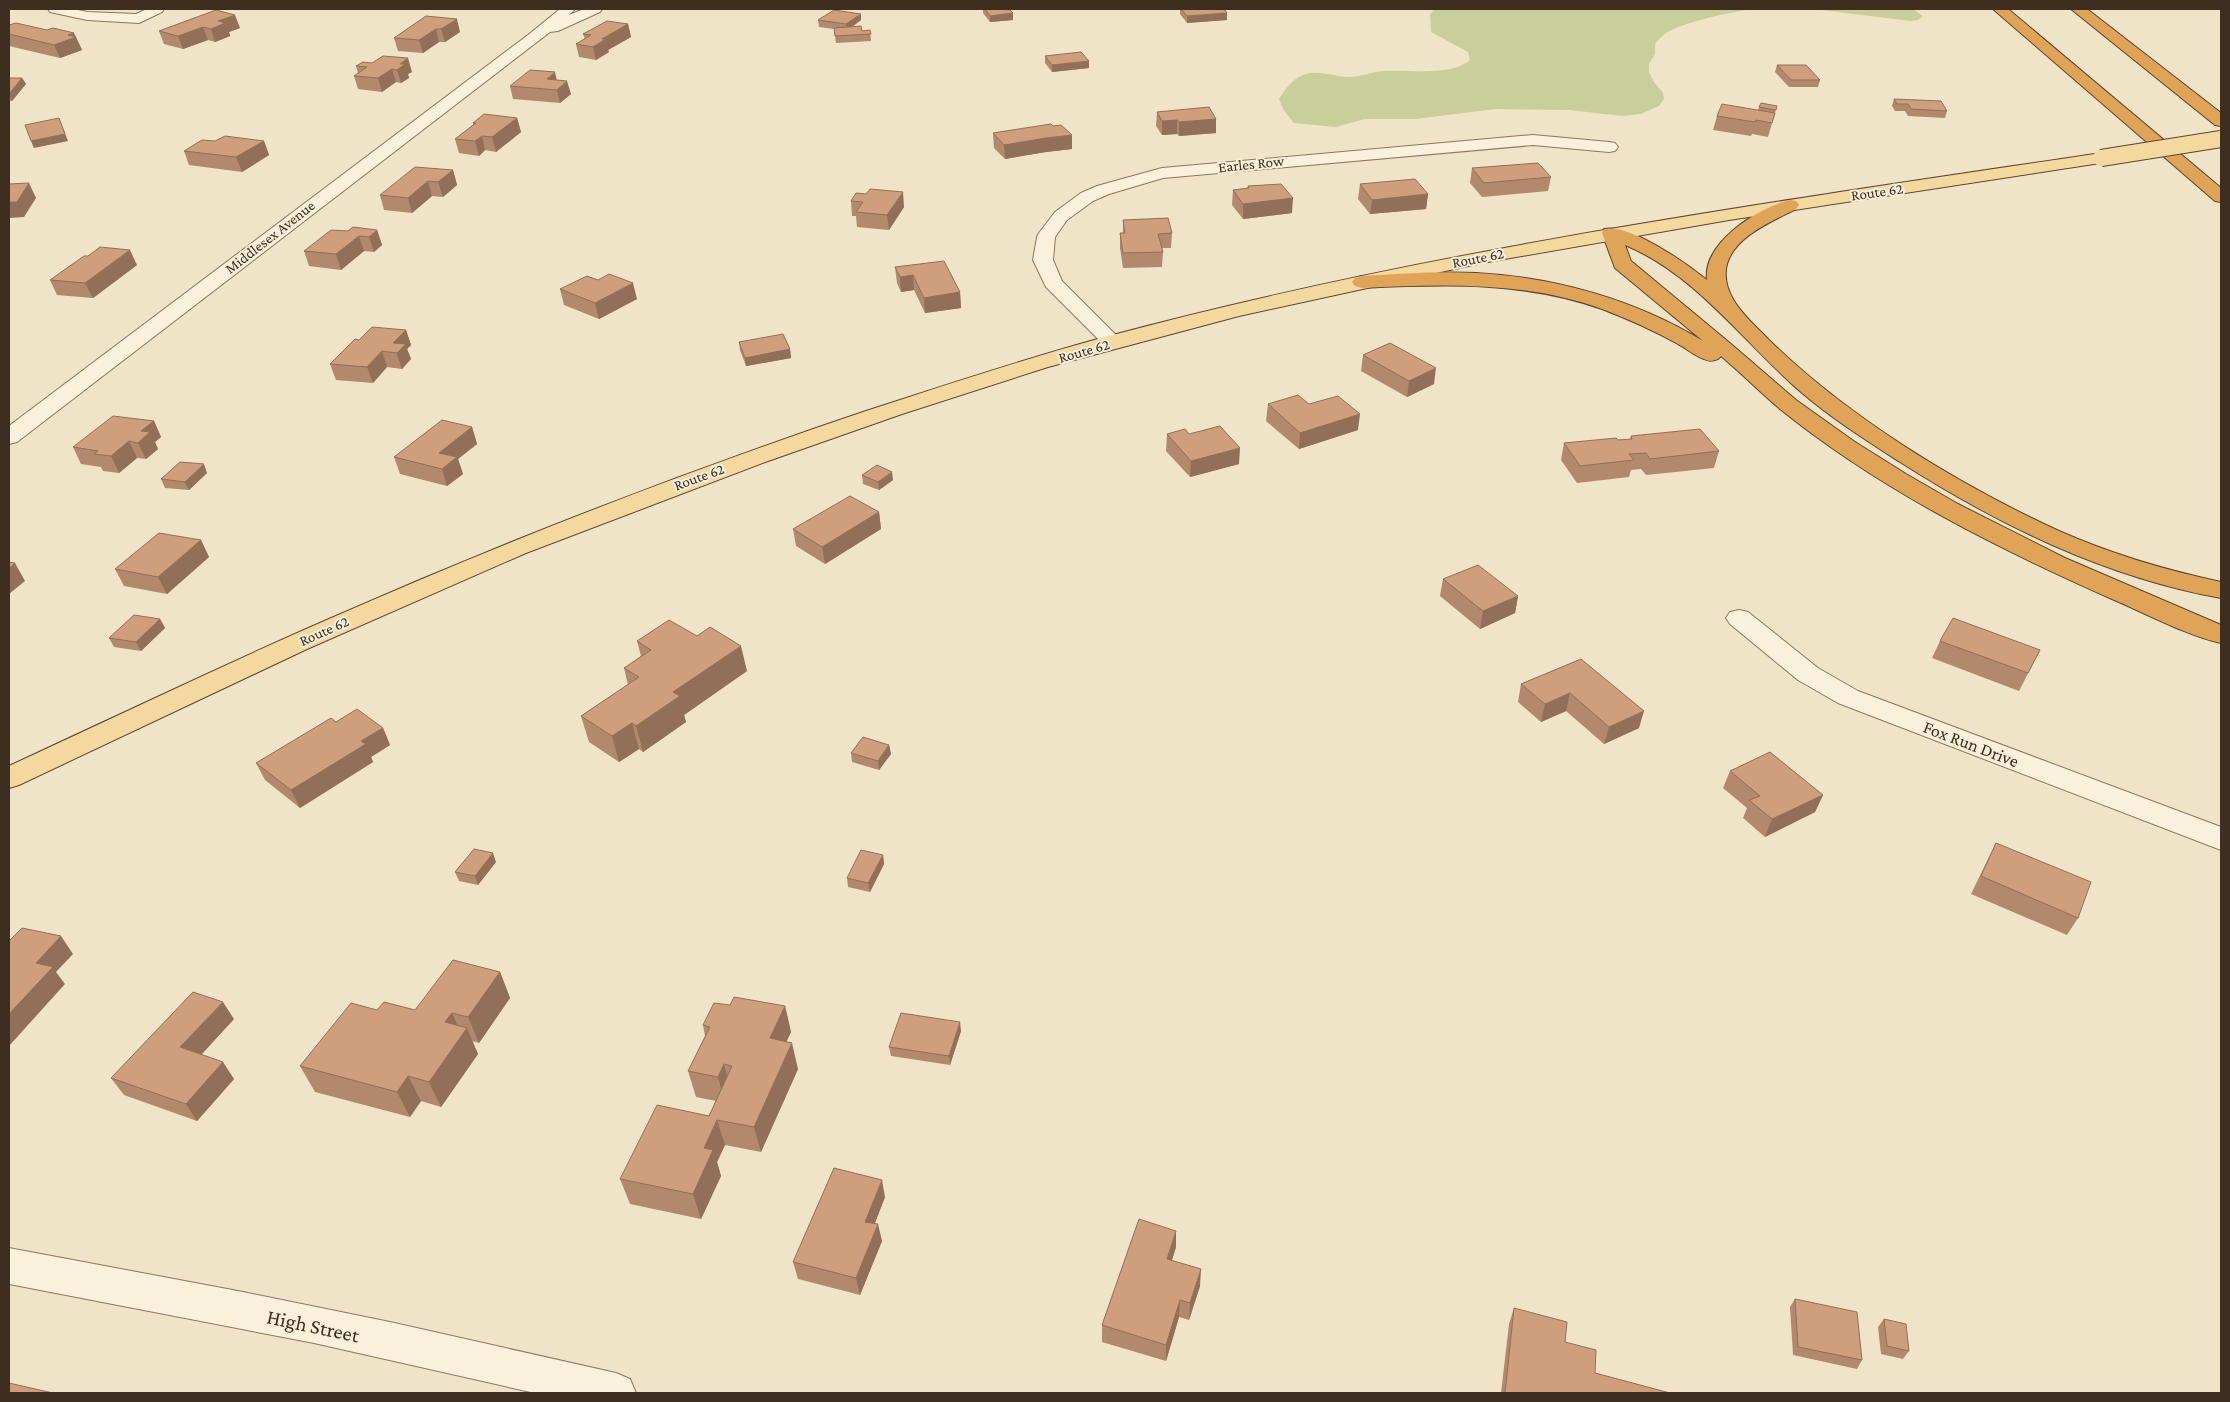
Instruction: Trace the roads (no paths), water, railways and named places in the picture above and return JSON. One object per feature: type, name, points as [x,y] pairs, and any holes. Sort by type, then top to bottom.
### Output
[{"type":"highway","points":[[2000,9],[2221,198]]},
{"type":"highway","points":[[2079,9],[2221,103]]},
{"type":"highway","points":[[2079,9],[2221,121]]},
{"type":"highway","points":[[2123,114],[2221,209]]},
{"type":"highway","points":[[1730,313],[1716,276],[1724,252],[1753,224],[1790,204]]},
{"type":"highway","points":[[1611,233],[1650,250],[1670,262],[1730,313],[1789,371],[1818,395],[1883,441],[1959,488],[2034,527],[2103,558],[2143,572],[2221,590]]},
{"type":"highway","points":[[1611,233],[1622,264],[1797,411]]},
{"type":"highway","points":[[1362,282],[1446,278],[1492,280],[1585,297],[1637,315],[1671,331],[1909,485],[1981,527],[2086,578],[2221,635]]},
{"type":"main road","name":"Route 62","points":[[9,778],[335,626],[467,569],[622,506],[863,420],[982,381],[1112,342],[1213,316],[1362,282],[1481,257],[1611,233],[2221,139]]},
{"type":"street","points":[[55,9],[81,15],[139,19],[157,9]]},
{"type":"street","name":"Middlesex Avenue","points":[[9,437],[533,38],[568,9]]},
{"type":"street","name":"Middlesex Avenue","points":[[533,38],[595,9]]},
{"type":"street","name":"Earles Row","points":[[1112,342],[1053,283],[1043,260],[1046,237],[1061,216],[1087,197],[1103,190],[1162,173],[1281,161],[1533,140],[1609,147]]},
{"type":"street","name":"Fox Run Drive","points":[[1739,618],[1808,674],[1848,697],[2221,839]]},
{"type":"street","name":"High Street","points":[[9,1266],[94,1281],[348,1332],[616,1393]]}]
